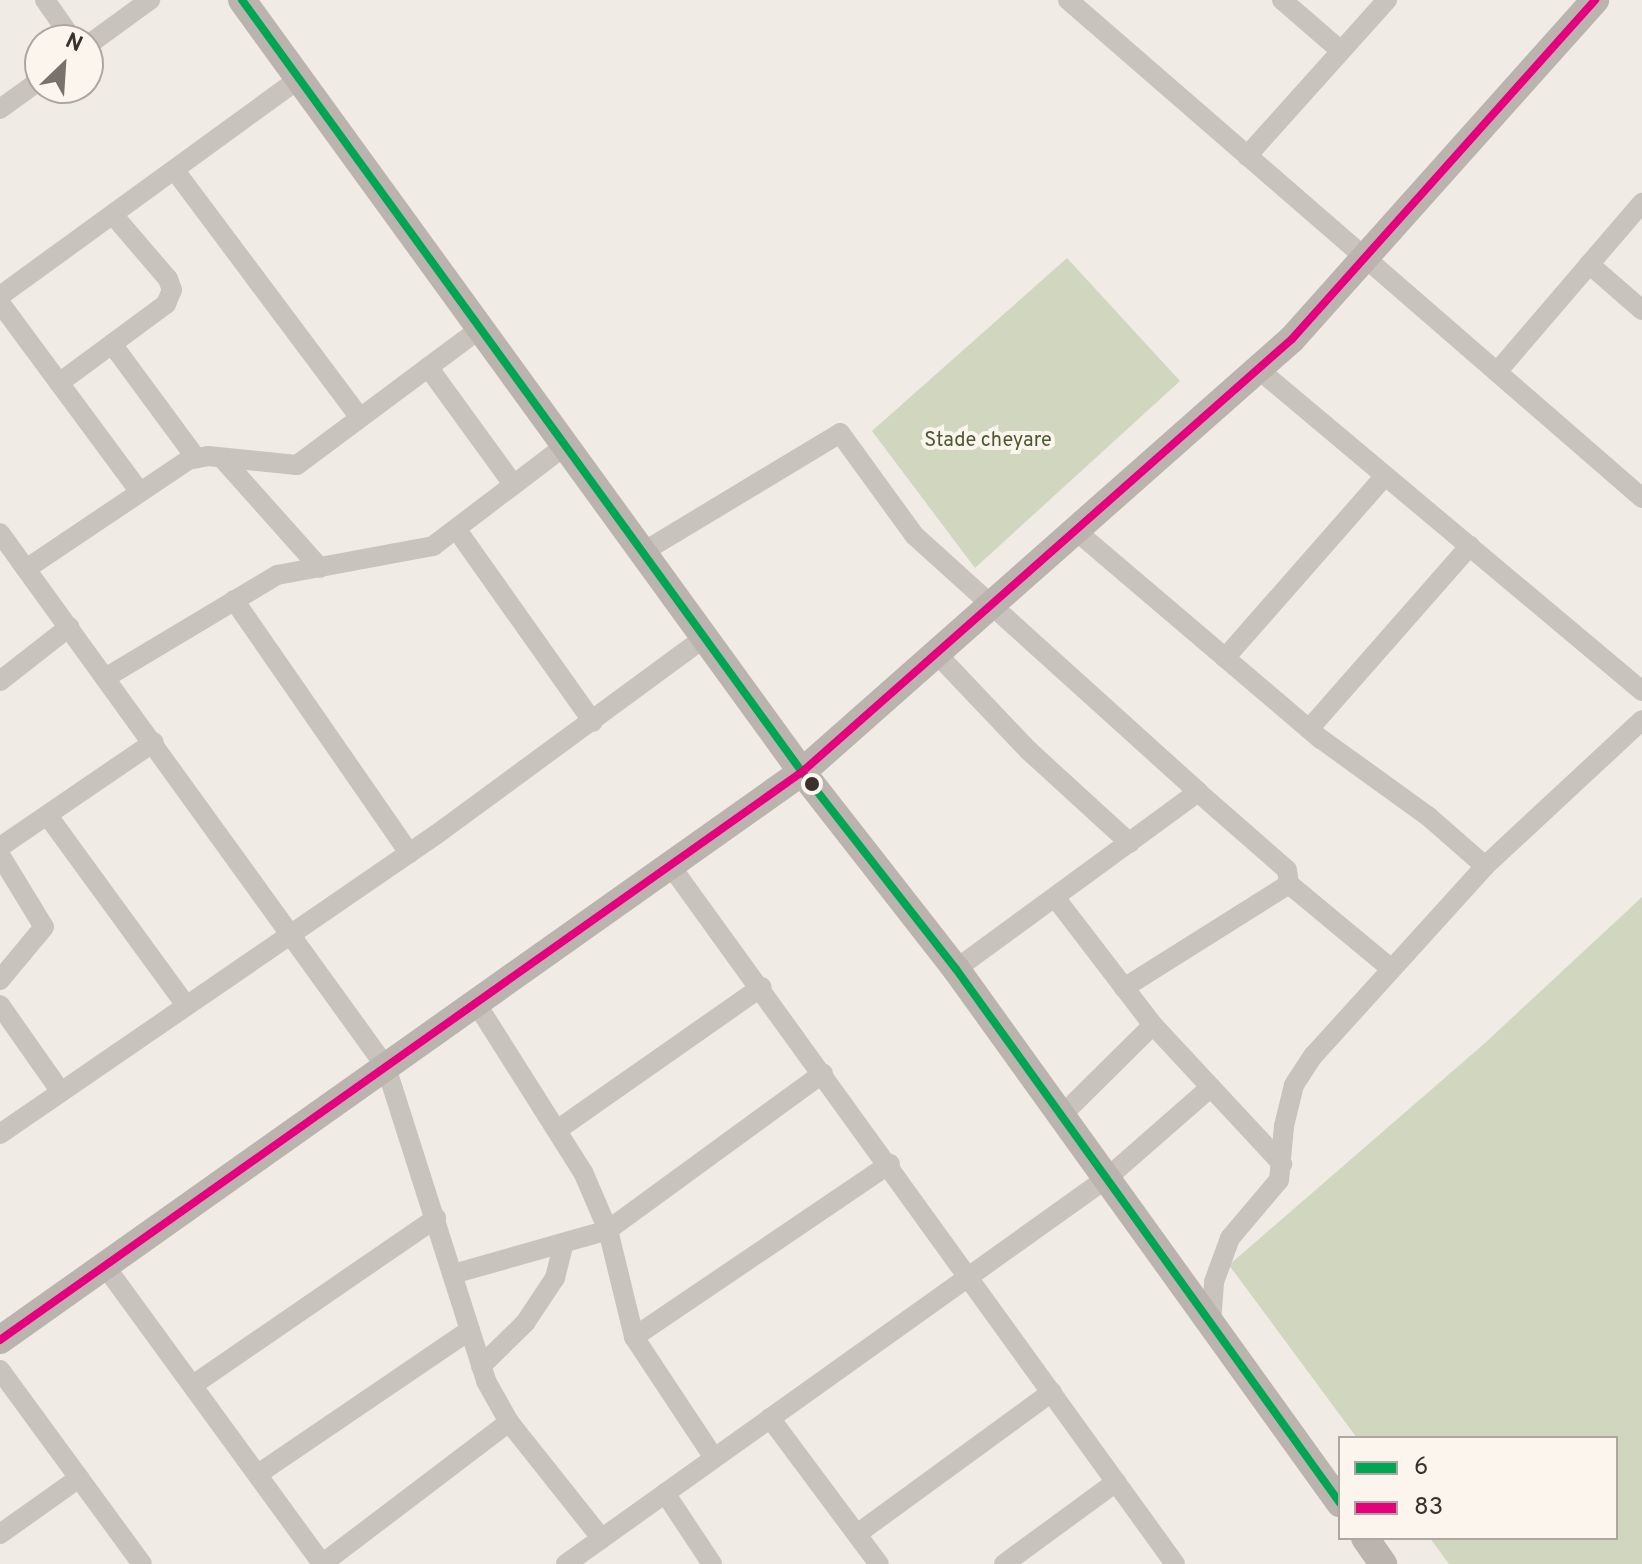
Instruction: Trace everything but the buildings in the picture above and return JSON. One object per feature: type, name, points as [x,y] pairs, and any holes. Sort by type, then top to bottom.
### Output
[{"type":"main road","points":[[242,0],[802,772],[956,969],[1338,1500]]},
{"type":"main road","points":[[0,1340],[802,772],[1258,369],[1367,259],[1595,0]]},
{"type":"main road","points":[[1366,1540],[1383,1564]]},
{"type":"street","points":[[45,0],[62,24]]},
{"type":"street","points":[[104,33],[150,0]]},
{"type":"street","points":[[1068,0],[1642,498]]},
{"type":"street","points":[[1282,0],[1340,50]]},
{"type":"street","points":[[1247,156],[1387,0]]},
{"type":"street","points":[[0,296],[176,172],[300,78]]},
{"type":"street","points":[[0,109],[24,92]]},
{"type":"street","points":[[176,172],[360,418]]},
{"type":"street","points":[[1497,372],[1642,203]]},
{"type":"street","points":[[59,383],[166,304],[172,290],[168,279],[114,216]]},
{"type":"street","points":[[1589,264],[1642,310]]},
{"type":"street","points":[[0,303],[140,492]]},
{"type":"street","points":[[26,569],[196,458],[297,465],[481,328]]},
{"type":"street","points":[[112,344],[196,458]]},
{"type":"street","points":[[428,367],[513,484]]},
{"type":"street","points":[[1258,369],[1642,691]]},
{"type":"street","points":[[643,552],[840,433],[914,535],[1287,870],[1289,884],[1389,967]]},
{"type":"street","points":[[105,678],[277,575],[415,553],[457,530],[566,445]]},
{"type":"street","points":[[222,458],[320,568]]},
{"type":"street","points":[[1225,658],[1385,476]]},
{"type":"street","points":[[457,530],[593,722]]},
{"type":"street","points":[[1075,530],[1309,729],[1429,817],[1485,866]]},
{"type":"street","points":[[0,533],[386,1067],[481,1366],[509,1422],[602,1539]]},
{"type":"street","points":[[1309,729],[1470,546]]},
{"type":"street","points":[[234,600],[409,853]]},
{"type":"street","points":[[0,681],[69,627]]},
{"type":"street","points":[[0,1134],[409,853],[593,722],[705,637]]},
{"type":"street","points":[[936,653],[1028,750],[1130,843]]},
{"type":"street","points":[[1211,1324],[1214,1282],[1230,1238],[1279,1180],[1284,1126],[1294,1085],[1389,967],[1485,866],[1642,720]]},
{"type":"street","points":[[0,847],[154,742]]},
{"type":"street","points":[[956,969],[1057,900],[1198,792]]},
{"type":"street","points":[[48,816],[186,1005]]},
{"type":"street","points":[[0,855],[44,927],[0,980]]},
{"type":"street","points":[[670,865],[890,1164],[1175,1564]]},
{"type":"street","points":[[1124,988],[1289,884]]},
{"type":"street","points":[[1057,900],[1153,1025],[1282,1164]]},
{"type":"street","points":[[560,1128],[761,987]]},
{"type":"street","points":[[476,1003],[560,1128],[608,1230],[634,1337],[714,1458]]},
{"type":"street","points":[[0,1005],[61,1092]]},
{"type":"street","points":[[1061,1116],[1153,1025]]},
{"type":"street","points":[[453,1274],[608,1230],[823,1073]]},
{"type":"street","points":[[566,1564],[1107,1178],[1211,1087]]},
{"type":"street","points":[[634,1337],[890,1164]]},
{"type":"street","points":[[193,1385],[436,1218]]},
{"type":"street","points":[[481,1366],[525,1323],[555,1278],[564,1243]]},
{"type":"street","points":[[105,1266],[322,1564],[509,1422]]},
{"type":"street","points":[[258,1474],[470,1330]]},
{"type":"street","points":[[0,1370],[142,1564]]},
{"type":"street","points":[[857,1534],[1052,1392]]},
{"type":"street","points":[[770,1418],[879,1564]]},
{"type":"street","points":[[0,1534],[79,1478]]},
{"type":"street","points":[[1004,1564],[1116,1482]]},
{"type":"street","points":[[665,1493],[712,1564]]},
{"type":"green space","name":"Stade cheyare","points":[[1067,258],[1180,381],[975,568],[872,431]]},
{"type":"green space","points":[[1642,897],[1642,1564],[1449,1564],[1431,1540],[1618,1540],[1618,1436],[1356,1436],[1229,1265],[1485,1043]]},
{"type":"transit line","name":"6","points":[[242,0],[802,772],[956,969],[1338,1500]]},
{"type":"transit line","name":"83","points":[[0,1340],[802,772],[1292,339],[1595,0]]}]
